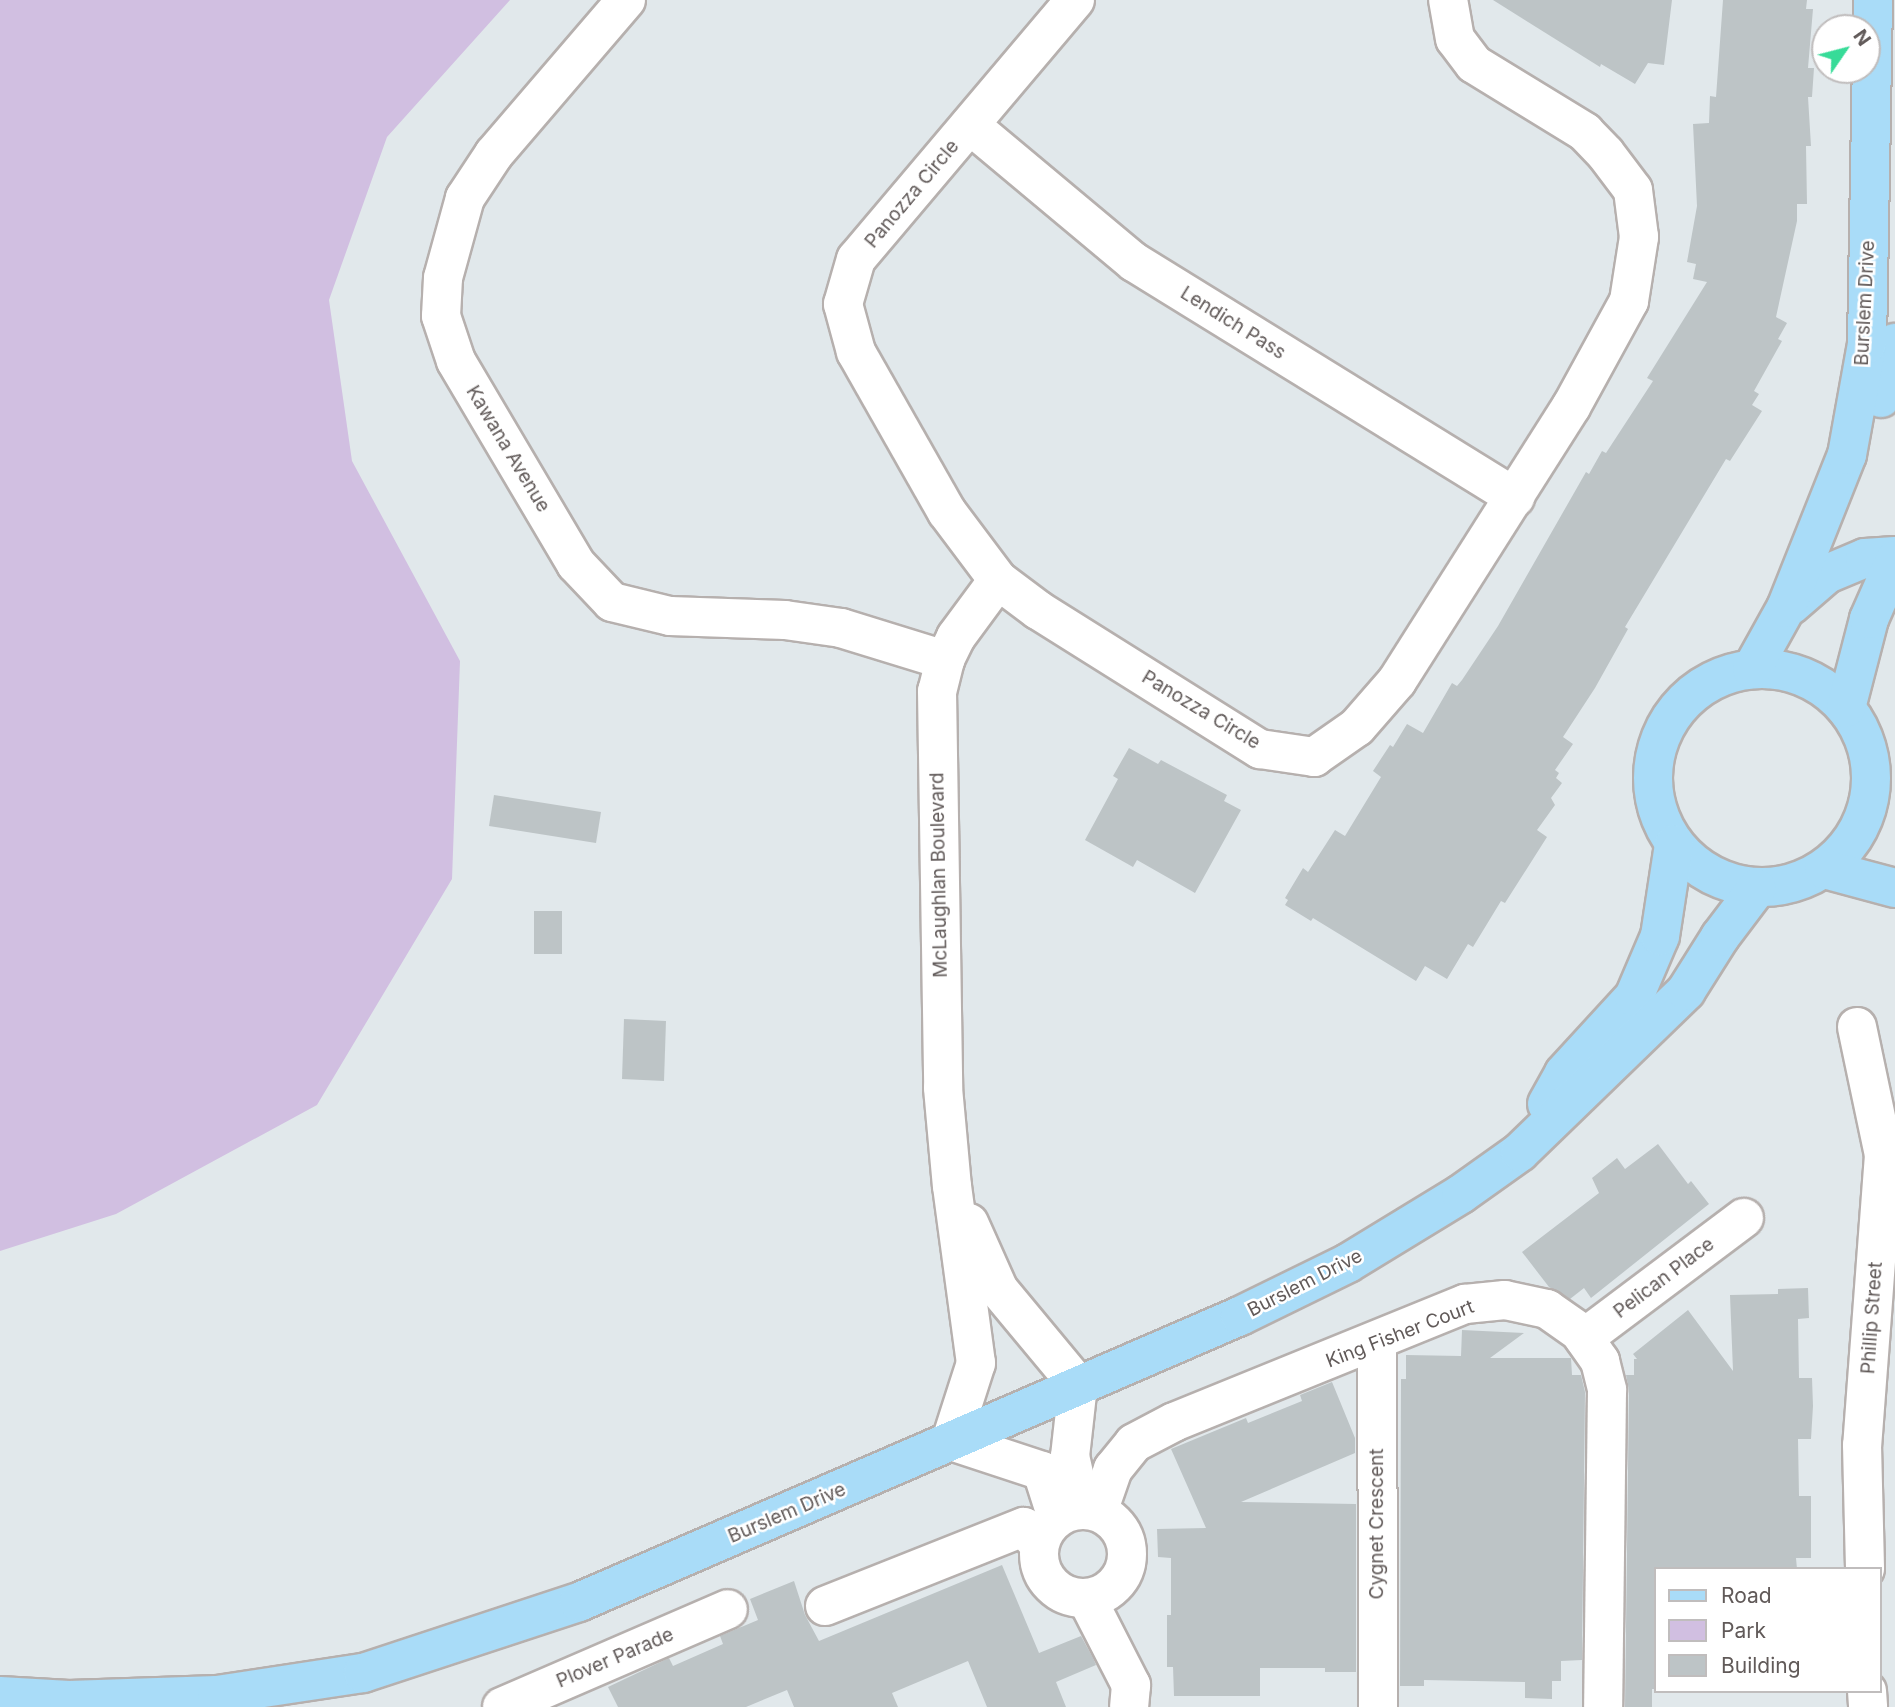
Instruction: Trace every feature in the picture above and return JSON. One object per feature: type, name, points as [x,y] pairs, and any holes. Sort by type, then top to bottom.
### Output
[{"type":"main road","name":"Burslem Drive","points":[[1752,669],[1786,608],[1847,454],[1867,344],[1873,0]]},
{"type":"main road","points":[[1847,454],[1884,392],[1895,343]]},
{"type":"main road","points":[[1786,608],[1827,574],[1865,558],[1895,558],[1869,620],[1846,708]]},
{"type":"main road","points":[[1752,669],[1787,671],[1819,684],[1846,708],[1883,776],[1870,798],[1861,825],[1846,850],[1824,869],[1781,887],[1757,888],[1725,882],[1697,867],[1674,844],[1658,815],[1652,782],[1656,749],[1669,719],[1691,693],[1719,677],[1752,669]]},
{"type":"main road","name":"Burslem Drive","points":[[1520,1152],[1564,1073],[1634,997],[1660,936],[1674,844]]},
{"type":"main road","points":[[1824,869],[1895,888]]},
{"type":"main road","name":"Burslem Drive","points":[[0,1696],[69,1700],[192,1696],[363,1673],[579,1602],[1240,1316],[1348,1264],[1461,1194],[1520,1152],[1686,991],[1720,937],[1757,888]]},
{"type":"street","name":"Kawana Avenue","points":[[626,0],[494,154],[465,198],[443,278],[440,316],[456,362],[576,564],[612,601],[670,616],[785,620],[841,628],[945,660]]},
{"type":"street","name":"Panozza Circle","points":[[1075,0],[856,259],[844,304],[856,352],[947,512],[998,580],[1038,610],[1260,749],[1314,757],[1357,727],[1397,681],[1571,407],[1629,301],[1639,237],[1633,190],[1585,132],[1474,64],[1455,39],[1448,0]]},
{"type":"street","name":"Lendich Pass","points":[[970,125],[1133,262],[1515,497]]},
{"type":"street","name":"McLaughlan Boulevard","points":[[951,1441],[976,1363],[952,1186],[943,1088],[937,691],[945,660],[956,637],[998,580]]},
{"type":"street","name":"Phillip Street","points":[[1857,1027],[1884,1155],[1879,1451],[1865,1567]]},
{"type":"street","name":"McLaughlan Boulevard","points":[[952,1186],[999,1290],[1078,1385]]},
{"type":"street","name":"Pelican Place","points":[[1584,1338],[1744,1218]]},
{"type":"street","name":"King Fisher Court","points":[[1069,1521],[1134,1443],[1174,1422],[1377,1342],[1465,1304],[1505,1300],[1546,1309],[1584,1338],[1600,1362],[1607,1390],[1603,1707]]},
{"type":"street","name":"Cygnet Crescent","points":[[1377,1342],[1378,1707]]},
{"type":"street","points":[[825,1606],[1024,1527],[1069,1521],[1111,1520],[1121,1531],[1127,1545],[1127,1560],[1123,1574],[1114,1586],[1102,1595],[1087,1599],[1073,1598],[1050,1584],[1042,1572],[1069,1521],[1070,1456],[1078,1385]]},
{"type":"street","points":[[951,1441],[1041,1471],[1069,1521]]},
{"type":"street","points":[[1087,1599],[1131,1685],[1129,1707]]},
{"type":"street","name":"Plover Parade","points":[[502,1707],[728,1609]]},
{"type":"green space","points":[[0,0],[510,0],[387,137],[329,300],[352,461],[460,661],[452,879],[317,1105],[116,1214],[0,1251]]},
{"type":"building","points":[[1493,0],[1672,0],[1664,65],[1648,63],[1635,84],[1601,64],[1600,67]]},
{"type":"building","points":[[1723,0],[1807,0],[1806,9],[1813,9],[1808,68],[1811,68],[1813,84],[1812,97],[1808,97],[1811,146],[1806,146],[1807,204],[1797,204],[1797,221],[1776,317],[1787,323],[1778,339],[1782,341],[1754,391],[1759,394],[1752,405],[1762,411],[1730,461],[1726,459],[1625,627],[1628,629],[1595,688],[1563,737],[1573,744],[1555,770],[1559,773],[1556,778],[1562,783],[1551,798],[1555,805],[1537,830],[1547,837],[1505,903],[1501,901],[1473,947],[1468,944],[1447,979],[1425,966],[1416,981],[1313,918],[1311,921],[1285,905],[1288,900],[1285,898],[1303,868],[1308,872],[1335,830],[1345,836],[1381,777],[1373,771],[1390,745],[1393,747],[1407,724],[1423,733],[1452,683],[1457,686],[1462,680],[1498,626],[1586,472],[1589,474],[1602,451],[1606,453],[1653,381],[1647,378],[1707,282],[1693,279],[1696,264],[1687,262],[1697,206],[1693,124],[1709,123],[1710,96],[1716,97]]},
{"type":"building","points":[[1129,748],[1158,764],[1161,760],[1227,795],[1224,801],[1241,810],[1195,893],[1137,860],[1133,867],[1085,840],[1118,779],[1113,776]]},
{"type":"building","points":[[494,795],[601,812],[596,843],[489,826]]},
{"type":"building","points":[[534,911],[562,911],[562,954],[534,954]]},
{"type":"building","points":[[624,1019],[666,1021],[664,1081],[622,1079]]},
{"type":"building","points":[[1658,1144],[1688,1184],[1691,1181],[1709,1204],[1591,1298],[1584,1288],[1570,1299],[1549,1287],[1522,1252],[1599,1193],[1592,1178],[1617,1158],[1625,1169]]},
{"type":"building","points":[[1808,1288],[1809,1318],[1798,1319],[1799,1378],[1812,1378],[1811,1439],[1798,1439],[1799,1496],[1811,1496],[1811,1558],[1796,1558],[1797,1567],[1654,1567],[1652,1707],[1625,1707],[1629,1390],[1626,1375],[1634,1375],[1634,1359],[1637,1359],[1633,1354],[1688,1310],[1733,1371],[1730,1295],[1778,1294],[1778,1289]]},
{"type":"building","points":[[1462,1330],[1524,1333],[1490,1358],[1571,1358],[1572,1375],[1581,1375],[1585,1392],[1582,1660],[1561,1661],[1561,1681],[1552,1681],[1552,1699],[1525,1698],[1525,1682],[1424,1680],[1424,1686],[1400,1686],[1401,1379],[1406,1379],[1406,1355],[1461,1356]]},
{"type":"building","points":[[1332,1382],[1355,1438],[1355,1453],[1241,1502],[1356,1504],[1356,1672],[1325,1672],[1325,1668],[1260,1668],[1260,1696],[1174,1696],[1173,1667],[1167,1667],[1171,1558],[1158,1557],[1157,1529],[1206,1528],[1171,1449],[1246,1418],[1248,1423],[1302,1401],[1300,1395]]},
{"type":"building","points":[[1002,1565],[1039,1653],[1081,1636],[1093,1658],[1096,1665],[1056,1682],[1066,1707],[987,1707],[968,1661],[892,1693],[898,1707],[794,1707],[787,1690],[746,1707],[618,1707],[608,1687],[669,1658],[673,1666],[723,1644],[720,1636],[758,1620],[750,1599],[794,1581],[805,1615],[819,1641]]}]
